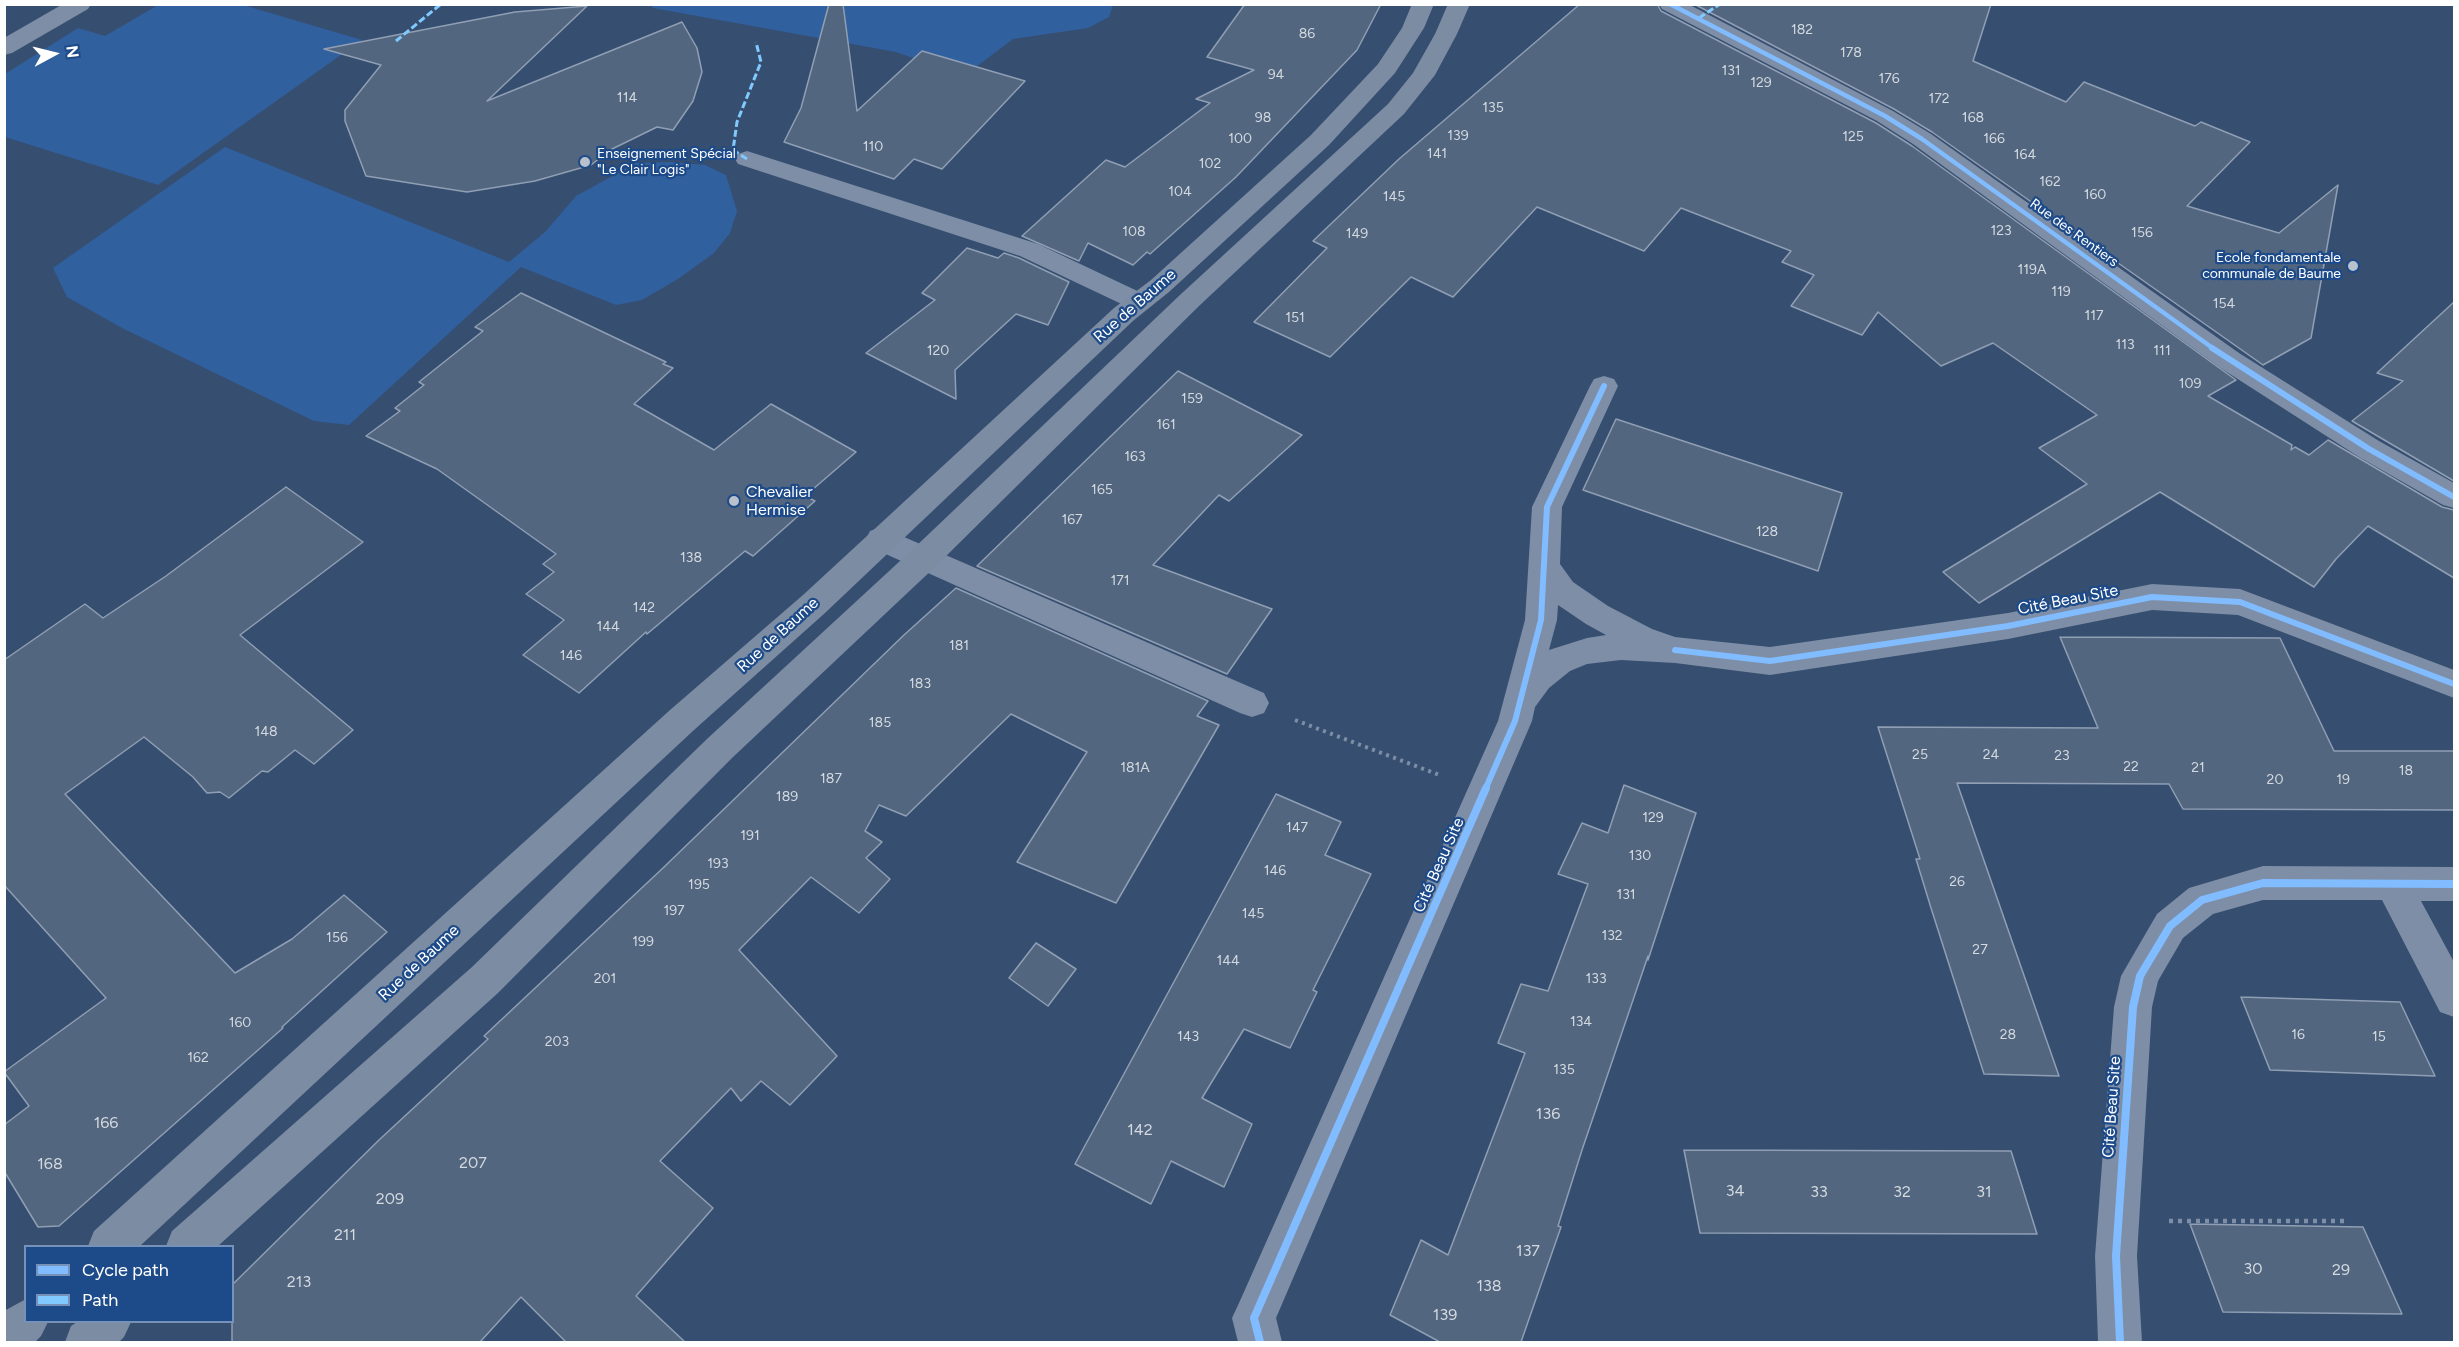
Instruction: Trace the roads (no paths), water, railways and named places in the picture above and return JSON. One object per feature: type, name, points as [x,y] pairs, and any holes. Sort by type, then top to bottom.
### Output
[{"type":"main road","name":"Rue de Baume","points":[[110,1245],[682,720],[814,604],[881,539],[1139,302],[1320,140],[1387,68],[1413,28],[1423,4]]},
{"type":"main road","name":"Rue de Baume","points":[[189,1245],[485,980],[720,748],[924,558],[1184,306],[1352,152],[1396,109],[1423,75],[1446,34],[1459,4]]},
{"type":"main road","points":[[4,1340],[24,1323]]},
{"type":"main road","points":[[87,1342],[108,1323]]},
{"type":"street","points":[[4,48],[80,4]]},
{"type":"street","name":"Rue des Rentiers","points":[[1671,4],[1894,121],[2229,360],[2369,449],[2454,497]]},
{"type":"street","points":[[747,159],[1029,250],[1139,302]]},
{"type":"street","name":"Cité Beau Site","points":[[1260,1342],[1254,1318],[1485,793],[1521,705],[1541,620],[1546,507],[1604,386]]},
{"type":"street","points":[[881,539],[1252,704]]},
{"type":"street","points":[[1544,566],[1562,591],[1597,615],[1641,639],[1675,650]]},
{"type":"street","name":"Cité Beau Site","points":[[1675,650],[1770,661],[2008,626],[2152,597],[2240,602],[2454,684]]},
{"type":"street","points":[[1521,705],[1537,678],[1558,661],[1587,651],[1622,647],[1675,650]]},
{"type":"street","name":"Cité Beau Site","points":[[2120,1342],[2116,1256],[2117,1221],[2133,1007],[2140,976],[2170,926],[2202,900],[2263,883],[2454,884]]},
{"type":"street","points":[[2392,884],[2454,999]]},
{"type":"place","name":"Enseignement Spécial \"Le Clair Logis\"","points":[[585,162]]},
{"type":"place","name":"Ecole fondamentale communale de Baume","points":[[2353,266]]},
{"type":"place","name":"Chevalier Hermise","points":[[734,501]]}]
